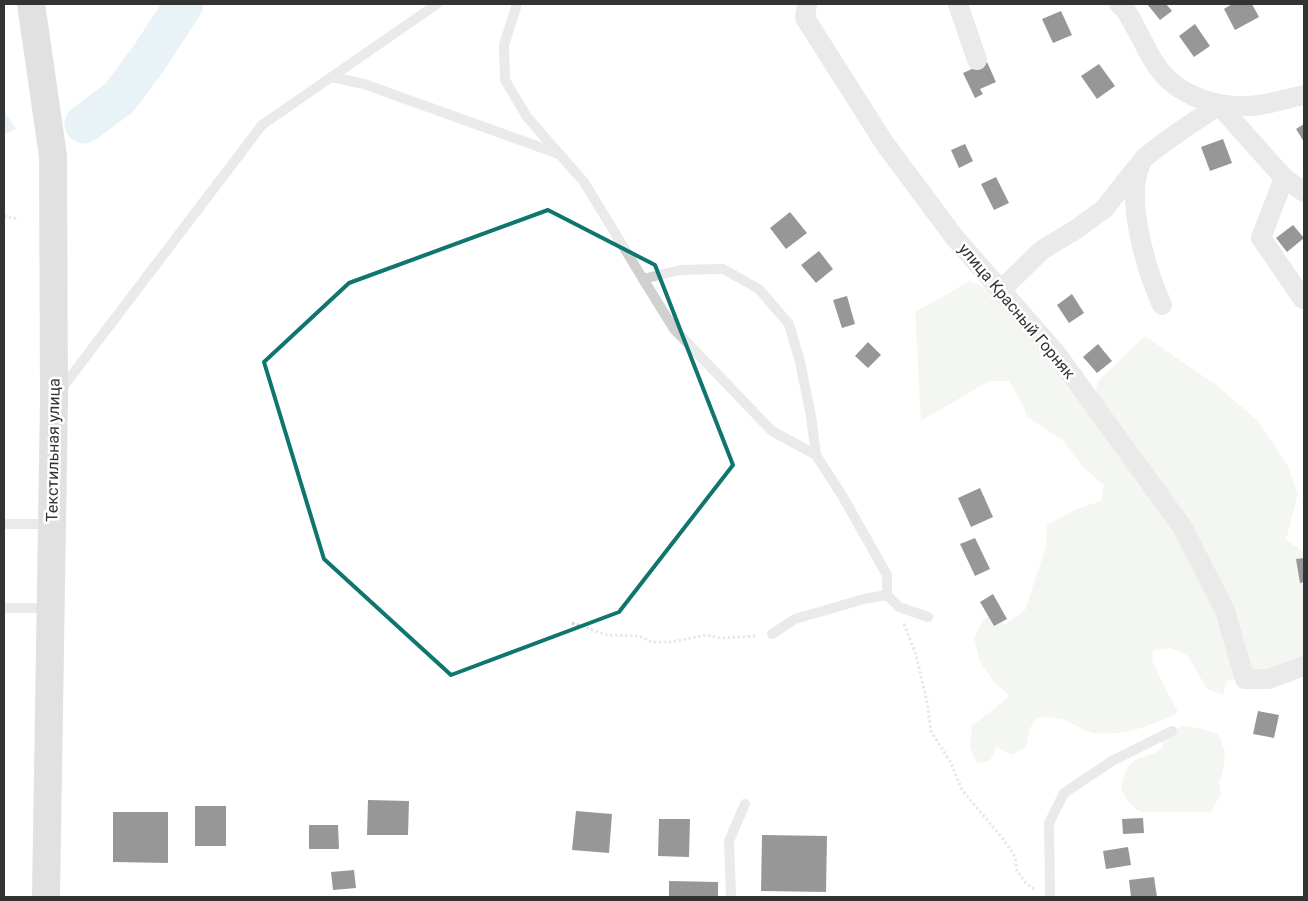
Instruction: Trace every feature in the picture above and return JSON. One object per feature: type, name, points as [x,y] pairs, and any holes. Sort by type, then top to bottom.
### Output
[{"type":"main road","name":"Текстильная улица","points":[[31,4],[53,156],[54,399],[46,897]]},
{"type":"street","name":"улица Красный Горняк","points":[[807,4],[804,18],[885,144],[955,238],[1056,353],[1183,528],[1225,612],[1245,678],[1269,679],[1304,666]]},
{"type":"street","points":[[958,4],[977,60]]},
{"type":"street","points":[[1118,4],[1126,11],[1157,66],[1174,85],[1194,96],[1219,105],[1258,105],[1304,95]]},
{"type":"street","points":[[1000,290],[1042,250],[1104,209],[1142,160],[1164,142],[1219,105]]},
{"type":"street","points":[[1219,105],[1284,178],[1304,192]]},
{"type":"street","points":[[1142,160],[1137,180],[1135,212],[1151,282],[1162,305]]},
{"type":"street","points":[[1284,178],[1261,238],[1303,299]]},
{"type":"lane","points":[[54,399],[262,125],[437,4]]},
{"type":"lane","points":[[517,4],[504,45],[505,80],[527,117],[584,182],[674,329],[772,431],[816,454]]},
{"type":"lane","points":[[332,77],[364,84],[560,154]]},
{"type":"lane","points":[[643,279],[680,270],[722,269],[760,289],[789,324],[800,362],[811,416],[816,454],[887,574],[887,595],[899,607],[928,617]]},
{"type":"lane","points":[[4,524],[52,524]]},
{"type":"lane","points":[[772,634],[795,619],[864,599],[887,595]]},
{"type":"lane","points":[[4,608],[51,608]]},
{"type":"lane","points":[[1050,897],[1050,823],[1064,793],[1112,761],[1172,731]]},
{"type":"lane","points":[[731,897],[729,841],[745,804]]},
{"type":"path","points":[[4,216],[19,219]]},
{"type":"path","points":[[899,607],[906,632],[916,655],[932,731],[951,763],[962,790],[1004,840],[1015,857],[1017,871],[1026,883],[1040,892]]},
{"type":"path","points":[[572,623],[607,635],[639,636],[652,642],[671,642],[706,635],[721,638],[772,634]]},
{"type":"highlighted area","points":[[548,210],[655,265],[733,465],[619,612],[451,675],[324,559],[264,362],[349,283]]},
{"type":"shaded area","points":[[970,281],[987,289],[1093,403],[1098,381],[1145,336],[1216,385],[1258,421],[1287,464],[1298,494],[1286,540],[1304,552],[1304,589],[1302,591],[1304,596],[1304,666],[1227,681],[1223,695],[1207,689],[1188,656],[1171,648],[1153,651],[1152,660],[1178,712],[1159,722],[1135,730],[1110,734],[1089,732],[1062,719],[1038,717],[1030,728],[1026,747],[1011,755],[997,747],[990,760],[977,764],[970,747],[972,726],[1010,696],[995,683],[980,662],[974,638],[982,622],[994,611],[1004,625],[1025,610],[1046,546],[1047,525],[1074,510],[1101,501],[1104,485],[1083,467],[1062,440],[1027,417],[1023,405],[1009,381],[989,381],[921,421],[915,311]]},
{"type":"shaded area","points":[[1183,726],[1199,728],[1218,734],[1225,751],[1223,772],[1219,783],[1221,794],[1211,812],[1140,812],[1131,805],[1121,790],[1128,767],[1135,760],[1162,748],[1162,736]]},
{"type":"water","points":[[4,111],[16,129],[4,134]]},
{"type":"building","points":[[1147,4],[1166,4],[1172,11],[1160,20]]},
{"type":"building","points":[[1232,4],[1252,4],[1259,17],[1235,30],[1224,9]]},
{"type":"building","points":[[1061,11],[1072,35],[1053,43],[1042,19]]},
{"type":"building","points":[[1195,24],[1210,46],[1194,57],[1179,36]]},
{"type":"building","points":[[987,62],[996,82],[980,89],[983,94],[975,98],[963,73]]},
{"type":"building","points":[[1099,64],[1115,86],[1097,99],[1081,76]]},
{"type":"building","points":[[1304,124],[1304,142],[1296,129]]},
{"type":"building","points":[[1223,139],[1232,163],[1210,171],[1201,147]]},
{"type":"building","points":[[965,144],[973,161],[959,168],[951,150]]},
{"type":"building","points":[[996,177],[1009,203],[994,210],[981,184]]},
{"type":"building","points":[[790,212],[807,233],[786,249],[770,228]]},
{"type":"building","points":[[1293,225],[1304,238],[1287,252],[1276,238]]},
{"type":"building","points":[[819,251],[833,269],[816,283],[801,265]]},
{"type":"building","points":[[1072,294],[1084,313],[1069,323],[1057,305]]},
{"type":"building","points":[[847,296],[855,324],[842,328],[833,300]]},
{"type":"building","points":[[868,342],[881,355],[868,368],[855,356]]},
{"type":"building","points":[[1098,344],[1112,361],[1097,373],[1083,357]]},
{"type":"building","points":[[980,488],[993,517],[971,527],[958,498]]},
{"type":"building","points":[[975,538],[990,569],[975,576],[960,544]]},
{"type":"building","points":[[1304,558],[1304,582],[1300,583],[1296,559]]},
{"type":"building","points":[[993,594],[1007,619],[994,626],[980,602]]},
{"type":"building","points":[[1258,711],[1279,715],[1274,738],[1253,734]]},
{"type":"building","points":[[368,800],[409,801],[408,835],[367,835]]},
{"type":"building","points":[[195,806],[226,806],[226,846],[195,846]]},
{"type":"building","points":[[576,811],[612,814],[609,853],[572,850]]},
{"type":"building","points":[[113,812],[168,812],[168,863],[113,862]]},
{"type":"building","points":[[1143,818],[1144,833],[1123,834],[1122,819]]},
{"type":"building","points":[[659,819],[690,819],[689,857],[658,856]]},
{"type":"building","points":[[309,825],[338,825],[339,849],[309,849]]},
{"type":"building","points":[[762,835],[827,836],[826,892],[761,891]]},
{"type":"building","points":[[1128,847],[1131,865],[1106,869],[1103,851]]},
{"type":"building","points":[[354,870],[356,888],[333,890],[331,872]]},
{"type":"building","points":[[1154,877],[1157,897],[1131,897],[1129,880]]},
{"type":"building","points":[[669,881],[718,882],[718,897],[669,897]]},
{"type":"waterway","points":[[84,124],[119,98],[149,58],[184,4]]}]
